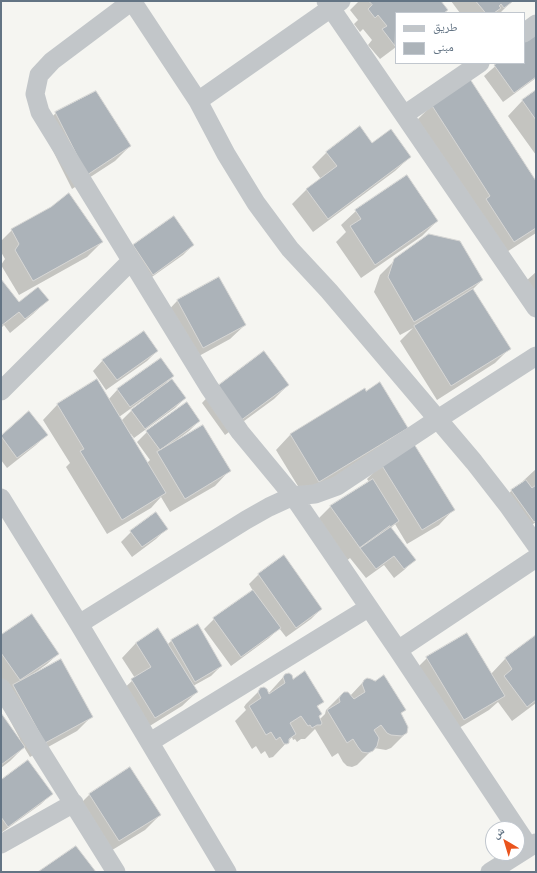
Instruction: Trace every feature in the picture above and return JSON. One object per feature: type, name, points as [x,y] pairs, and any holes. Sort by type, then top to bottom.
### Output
[{"type":"street","points":[[490,872],[533,845],[368,608],[293,496],[257,454],[224,410],[131,261],[40,112],[35,94],[40,75],[52,61],[132,1],[198,101],[226,154],[256,203],[290,249],[329,291],[438,419],[500,496],[536,545]]},
{"type":"street","points":[[198,101],[333,3],[404,115],[536,308]]},
{"type":"street","points":[[525,31],[536,24]]},
{"type":"street","points":[[404,115],[479,64]]},
{"type":"street","points":[[1,391],[131,261]]},
{"type":"street","points":[[79,624],[269,507],[293,496],[315,494],[337,486],[536,356]]},
{"type":"street","points":[[1,498],[79,624],[227,872]]},
{"type":"street","points":[[398,650],[536,558]]},
{"type":"street","points":[[150,742],[368,608]]},
{"type":"street","points":[[1,688],[116,872]]},
{"type":"street","points":[[1,844],[74,803]]},
{"type":"building","points":[[369,1],[441,1],[448,10],[445,12],[395,12],[395,46],[382,29],[387,26],[378,15],[375,18],[368,9],[372,5]]},
{"type":"building","points":[[476,1],[512,1],[504,8],[501,4],[499,6],[501,8],[495,12],[485,12]]},
{"type":"building","points":[[536,34],[536,77],[514,93],[494,65],[525,64],[525,42]]},
{"type":"building","points":[[470,79],[536,181],[536,228],[514,242],[486,199],[490,196],[431,104]]},
{"type":"building","points":[[536,90],[536,120],[522,100]]},
{"type":"building","points":[[96,91],[131,146],[87,175],[55,112]]},
{"type":"building","points":[[360,126],[372,143],[391,129],[411,157],[328,219],[306,189],[337,166],[326,152]]},
{"type":"building","points":[[407,175],[438,221],[375,265],[350,226],[361,219],[355,210]]},
{"type":"building","points":[[69,193],[103,242],[33,281],[15,250],[19,244],[11,229],[51,207]]},
{"type":"building","points":[[174,216],[194,245],[153,275],[133,245]]},
{"type":"building","points":[[429,234],[460,241],[483,280],[414,322],[388,277],[394,259]]},
{"type":"building","points":[[219,277],[246,325],[203,348],[177,300]]},
{"type":"building","points":[[1,279],[19,302],[38,287],[49,300],[25,319],[19,312],[1,326]]},
{"type":"building","points":[[473,289],[511,349],[451,386],[414,326]]},
{"type":"building","points":[[144,331],[158,351],[117,380],[102,360]]},
{"type":"building","points":[[264,351],[289,385],[240,421],[215,388]]},
{"type":"building","points":[[161,358],[174,376],[130,407],[117,389]]},
{"type":"building","points":[[97,379],[166,493],[122,520],[80,451],[84,449],[57,404]]},
{"type":"building","points":[[172,379],[186,398],[145,429],[131,410]]},
{"type":"building","points":[[380,382],[408,428],[319,482],[290,434],[365,388],[366,391]]},
{"type":"building","points":[[187,402],[200,421],[160,450],[146,431]]},
{"type":"building","points":[[29,411],[48,435],[17,458],[1,436]]},
{"type":"building","points":[[203,425],[231,471],[185,499],[157,452]]},
{"type":"building","points":[[414,444],[455,510],[422,530],[381,464]]},
{"type":"building","points":[[373,479],[399,521],[360,548],[330,506]]},
{"type":"building","points":[[526,480],[532,488],[536,485],[536,520],[534,522],[511,490]]},
{"type":"building","points":[[156,512],[168,529],[142,547],[130,531]]},
{"type":"building","points":[[390,526],[416,560],[404,569],[394,556],[376,569],[360,548]]},
{"type":"building","points":[[284,555],[322,609],[296,628],[258,574]]},
{"type":"building","points":[[253,590],[281,628],[241,657],[213,618]]},
{"type":"building","points":[[32,614],[59,654],[20,680],[1,653],[1,635]]},
{"type":"building","points":[[198,624],[222,666],[195,682],[171,640]]},
{"type":"building","points":[[158,628],[198,692],[155,718],[131,679],[151,667],[136,643]]},
{"type":"building","points":[[467,633],[505,696],[464,720],[426,657]]},
{"type":"building","points":[[536,635],[536,700],[527,707],[504,676],[512,669],[505,658]]},
{"type":"building","points":[[61,659],[93,717],[45,743],[13,685]]},
{"type":"building","points":[[305,671],[324,702],[317,706],[322,714],[319,716],[322,723],[321,725],[317,725],[312,728],[310,725],[308,726],[301,716],[290,723],[296,734],[289,739],[289,743],[284,744],[280,737],[276,740],[271,732],[266,735],[249,706],[261,698],[258,692],[260,688],[264,687],[267,689],[269,694],[285,683],[283,677],[285,674],[289,673],[292,675],[293,679]]},
{"type":"building","points":[[384,675],[406,710],[401,713],[408,727],[407,733],[402,736],[391,735],[387,733],[381,725],[374,730],[379,738],[377,746],[373,751],[368,753],[362,752],[353,739],[347,743],[327,710],[340,702],[339,698],[344,692],[348,692],[354,699],[365,692],[362,684],[364,680],[367,678],[375,681]]},
{"type":"building","points":[[1,713],[25,747],[1,765]]},
{"type":"building","points":[[28,760],[53,794],[8,827],[1,817],[1,780]]},
{"type":"building","points":[[130,767],[161,815],[119,841],[89,794]]},
{"type":"building","points":[[76,846],[96,872],[38,872]]}]
